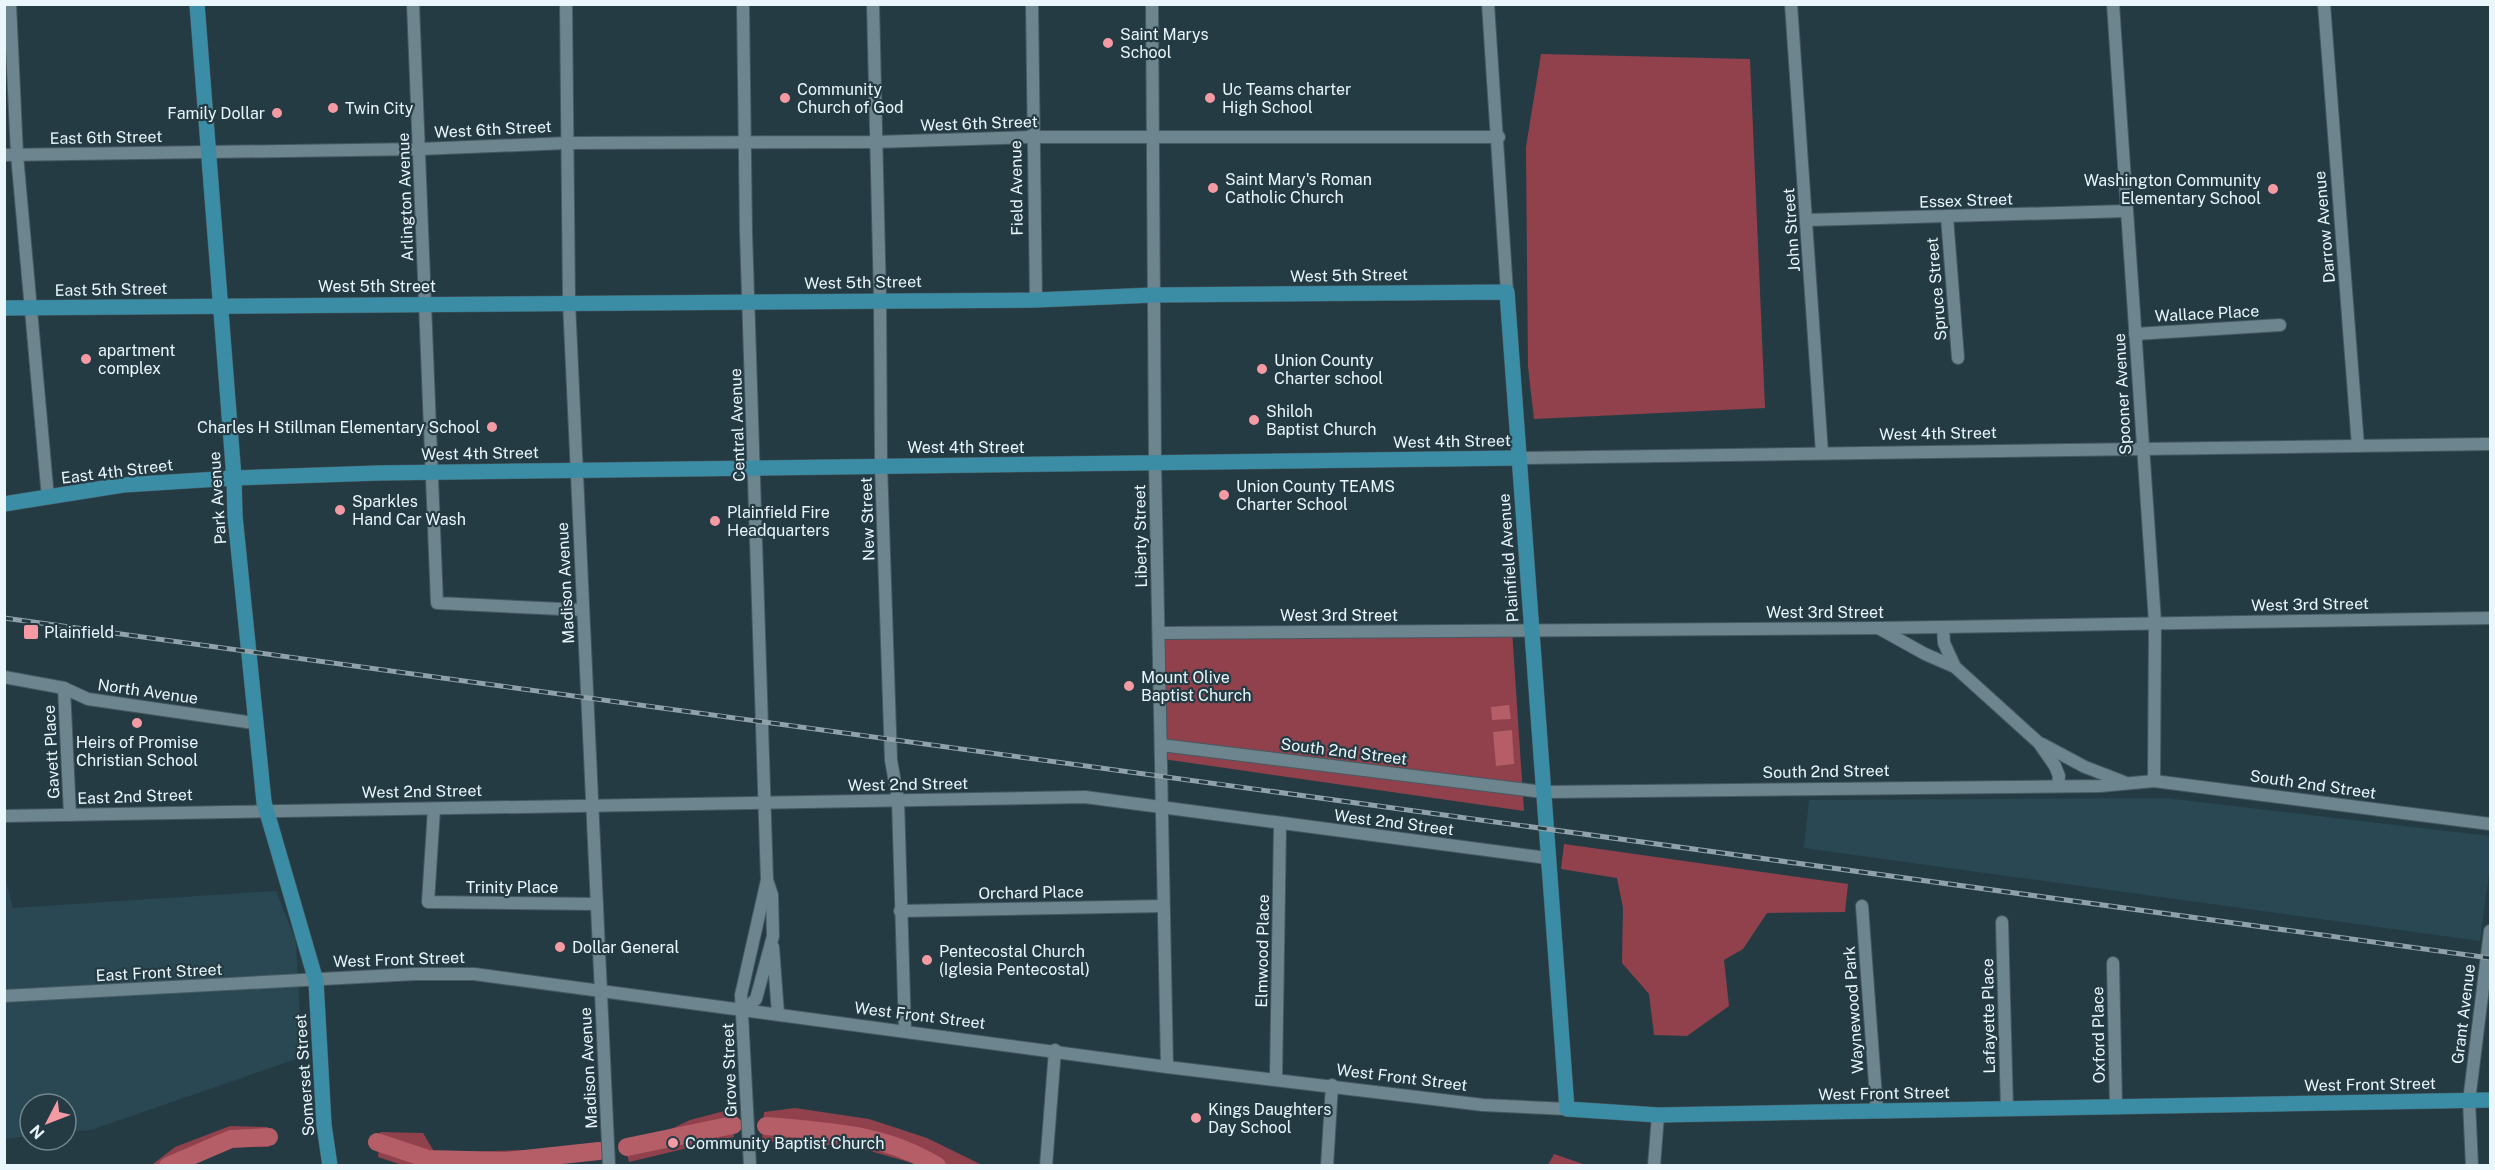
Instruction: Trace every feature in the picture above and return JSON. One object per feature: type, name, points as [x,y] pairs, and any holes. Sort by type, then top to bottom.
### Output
[{"type":"main road","name":"Park Avenue","points":[[197,4],[234,478],[235,516],[255,723],[266,810],[316,981]]},
{"type":"main road","name":"West 5th Street","points":[[219,305],[1036,300],[1154,295],[1507,292]]},
{"type":"main road","name":"Plainfield Avenue","points":[[1507,292],[1567,1109]]},
{"type":"main road","name":"East 5th Street","points":[[4,308],[219,305]]},
{"type":"main road","name":"West 4th Street","points":[[234,478],[430,472],[1519,458]]},
{"type":"main road","name":"East 4th Street","points":[[4,504],[123,486],[234,478]]},
{"type":"main road","name":"Somerset Street","points":[[316,981],[324,1125],[330,1166]]},
{"type":"main road","name":"West Front Street","points":[[1567,1109],[1658,1116],[2490,1100]]},
{"type":"street","points":[[10,4],[11,155],[30,308],[48,498]]},
{"type":"street","name":"Arlington Avenue","points":[[413,4],[437,603],[583,610]]},
{"type":"street","name":"Madison Avenue","points":[[566,4],[569,302],[609,1162]]},
{"type":"street","name":"Central Avenue","points":[[743,4],[749,302],[767,880],[741,995],[744,1010]]},
{"type":"street","name":"New Street","points":[[873,4],[880,300],[881,465],[891,760],[898,800],[905,1031]]},
{"type":"street","name":"Field Avenue","points":[[1032,4],[1031,137],[1036,300]]},
{"type":"street","name":"Liberty Street","points":[[1152,4],[1155,464],[1167,1067]]},
{"type":"street","name":"Plainfield Avenue","points":[[1488,4],[1499,137],[1507,292]]},
{"type":"street","name":"John Street","points":[[1791,4],[1822,453]]},
{"type":"street","name":"Spooner Avenue","points":[[2113,4],[2141,449],[2155,622],[2154,781]]},
{"type":"street","name":"Darrow Avenue","points":[[2324,4],[2358,446]]},
{"type":"street","name":"West 6th Street","points":[[208,153],[420,149],[567,142],[876,142],[1031,137],[1499,137]]},
{"type":"street","name":"East 6th Street","points":[[11,155],[208,153]]},
{"type":"street","name":"Essex Street","points":[[1807,220],[2127,211]]},
{"type":"street","name":"Spruce Street","points":[[1947,217],[1958,358]]},
{"type":"street","name":"Wallace Place","points":[[2135,334],[2280,325]]},
{"type":"street","name":"West 4th Street","points":[[1519,458],[2490,444]]},
{"type":"street","name":"West 3rd Street","points":[[1159,633],[1879,628],[2490,618]]},
{"type":"street","points":[[1943,627],[1944,643],[1955,667]]},
{"type":"street","points":[[1879,628],[1925,654],[1955,667],[2039,743],[2055,766],[2059,776],[2058,786]]},
{"type":"street","name":"North Avenue","points":[[4,676],[64,688],[88,699],[255,723]]},
{"type":"street","name":"Gavett Place","points":[[64,688],[70,815]]},
{"type":"street","points":[[2039,743],[2085,767],[2128,783]]},
{"type":"street","name":"South 2nd Street","points":[[1161,745],[1543,792],[2058,786],[2154,781],[2490,824]]},
{"type":"street","name":"West 2nd Street","points":[[266,810],[1085,797],[1280,825],[1547,858]]},
{"type":"street","name":"Trinity Place","points":[[434,809],[428,902],[597,904]]},
{"type":"street","name":"East 2nd Street","points":[[4,816],[266,810]]},
{"type":"street","name":"Elmwood Place","points":[[1276,1078],[1280,825]]},
{"type":"street","name":"Central Avenue","points":[[744,1010],[756,999],[772,936],[772,896],[767,880]]},
{"type":"street","name":"Orchard Place","points":[[900,911],[1163,906]]},
{"type":"street","name":"Waynewood Park","points":[[1862,906],[1877,1111]]},
{"type":"street","name":"Lafayette Place","points":[[2002,922],[2007,1109]]},
{"type":"street","name":"Grant Avenue","points":[[2472,1166],[2469,1101],[2490,931]]},
{"type":"street","points":[[772,936],[777,1014]]},
{"type":"street","name":"Oxford Place","points":[[2113,963],[2116,1106]]},
{"type":"street","name":"West Front Street","points":[[316,981],[415,974],[474,974],[1055,1050],[1167,1067],[1276,1078],[1483,1105],[1567,1109]]},
{"type":"street","name":"East Front Street","points":[[4,996],[316,981]]},
{"type":"street","name":"Grove Street","points":[[744,1010],[750,1166]]},
{"type":"street","points":[[1046,1166],[1055,1050]]},
{"type":"street","points":[[1327,1166],[1332,1086]]},
{"type":"street","points":[[1654,1166],[1658,1116]]},
{"type":"shaded area","points":[[1541,54],[1750,59],[1765,408],[1534,419],[1528,367],[1526,147]]},
{"type":"shaded area","points":[[1512,630],[1524,811],[1163,759],[1162,635]]},
{"type":"shaded area","points":[[1509,705],[1511,719],[1492,720],[1491,707]]},
{"type":"shaded area","points":[[1512,730],[1514,764],[1496,766],[1493,732]]},
{"type":"shaded area","points":[[2165,798],[2490,836],[2490,866],[2480,941],[1804,848],[1809,800]]},
{"type":"shaded area","points":[[1564,844],[1848,884],[1845,912],[1767,913],[1743,949],[1724,960],[1729,1006],[1687,1036],[1654,1035],[1649,994],[1622,963],[1623,908],[1617,878],[1561,869]]},
{"type":"shaded area","points":[[4,872],[13,908],[276,891],[296,941],[302,1057],[91,1130],[78,1131],[78,1092],[18,1092],[18,1137],[5,1139]]},
{"type":"shaded area","points":[[795,1108],[869,1119],[927,1138],[982,1165],[919,1165],[856,1147],[762,1141],[764,1112]]},
{"type":"shaded area","points":[[732,1109],[734,1137],[629,1162],[624,1143],[652,1138],[690,1120]]},
{"type":"shaded area","points":[[230,1126],[268,1127],[269,1147],[225,1147],[191,1165],[148,1165],[153,1164],[175,1147]]},
{"type":"shaded area","points":[[380,1132],[423,1133],[435,1153],[556,1149],[554,1165],[402,1165],[378,1157]]},
{"type":"shaded area","points":[[1554,1154],[1586,1165],[1548,1165]]},
{"type":"waterway","points":[[627,1147],[733,1125]]},
{"type":"waterway","points":[[766,1126],[854,1135],[896,1147],[937,1166]]},
{"type":"waterway","points":[[168,1166],[231,1139],[269,1137]]},
{"type":"waterway","points":[[377,1142],[428,1159],[505,1161],[599,1151]]},
{"type":"railway","points":[[4,618],[2490,958]]},
{"type":"place","name":"Saint Marys School","points":[[1108,43]]},
{"type":"place","name":"Community Church of God","points":[[785,98]]},
{"type":"place","name":"Uc Teams charter High School","points":[[1210,98]]},
{"type":"place","name":"Twin City","points":[[333,108]]},
{"type":"place","name":"Family Dollar","points":[[277,113]]},
{"type":"place","name":"Saint Mary's Roman Catholic Church","points":[[1213,188]]},
{"type":"place","name":"Washington Community Elementary School","points":[[2273,189]]},
{"type":"place","name":"apartment complex","points":[[86,359]]},
{"type":"place","name":"Union County Charter school","points":[[1262,369]]},
{"type":"place","name":"Shiloh Baptist Church","points":[[1254,420]]},
{"type":"place","name":"Charles H Stillman Elementary School","points":[[492,427]]},
{"type":"place","name":"Union County TEAMS Charter School","points":[[1224,495]]},
{"type":"place","name":"Sparkles Hand Car Wash","points":[[340,510]]},
{"type":"place","name":"Plainfield Fire Headquarters","points":[[715,521]]},
{"type":"place","name":"Plainfield","points":[[31,632]]},
{"type":"place","name":"Mount Olive Baptist Church","points":[[1129,686]]},
{"type":"place","name":"Heirs of Promise Christian School","points":[[137,723]]},
{"type":"place","name":"Dollar General","points":[[560,947]]},
{"type":"place","name":"Pentecostal Church (Iglesia Pentecostal)","points":[[927,960]]},
{"type":"place","name":"Kings Daughters Day School","points":[[1196,1118]]},
{"type":"place","name":"Community Baptist Church","points":[[673,1143]]}]
